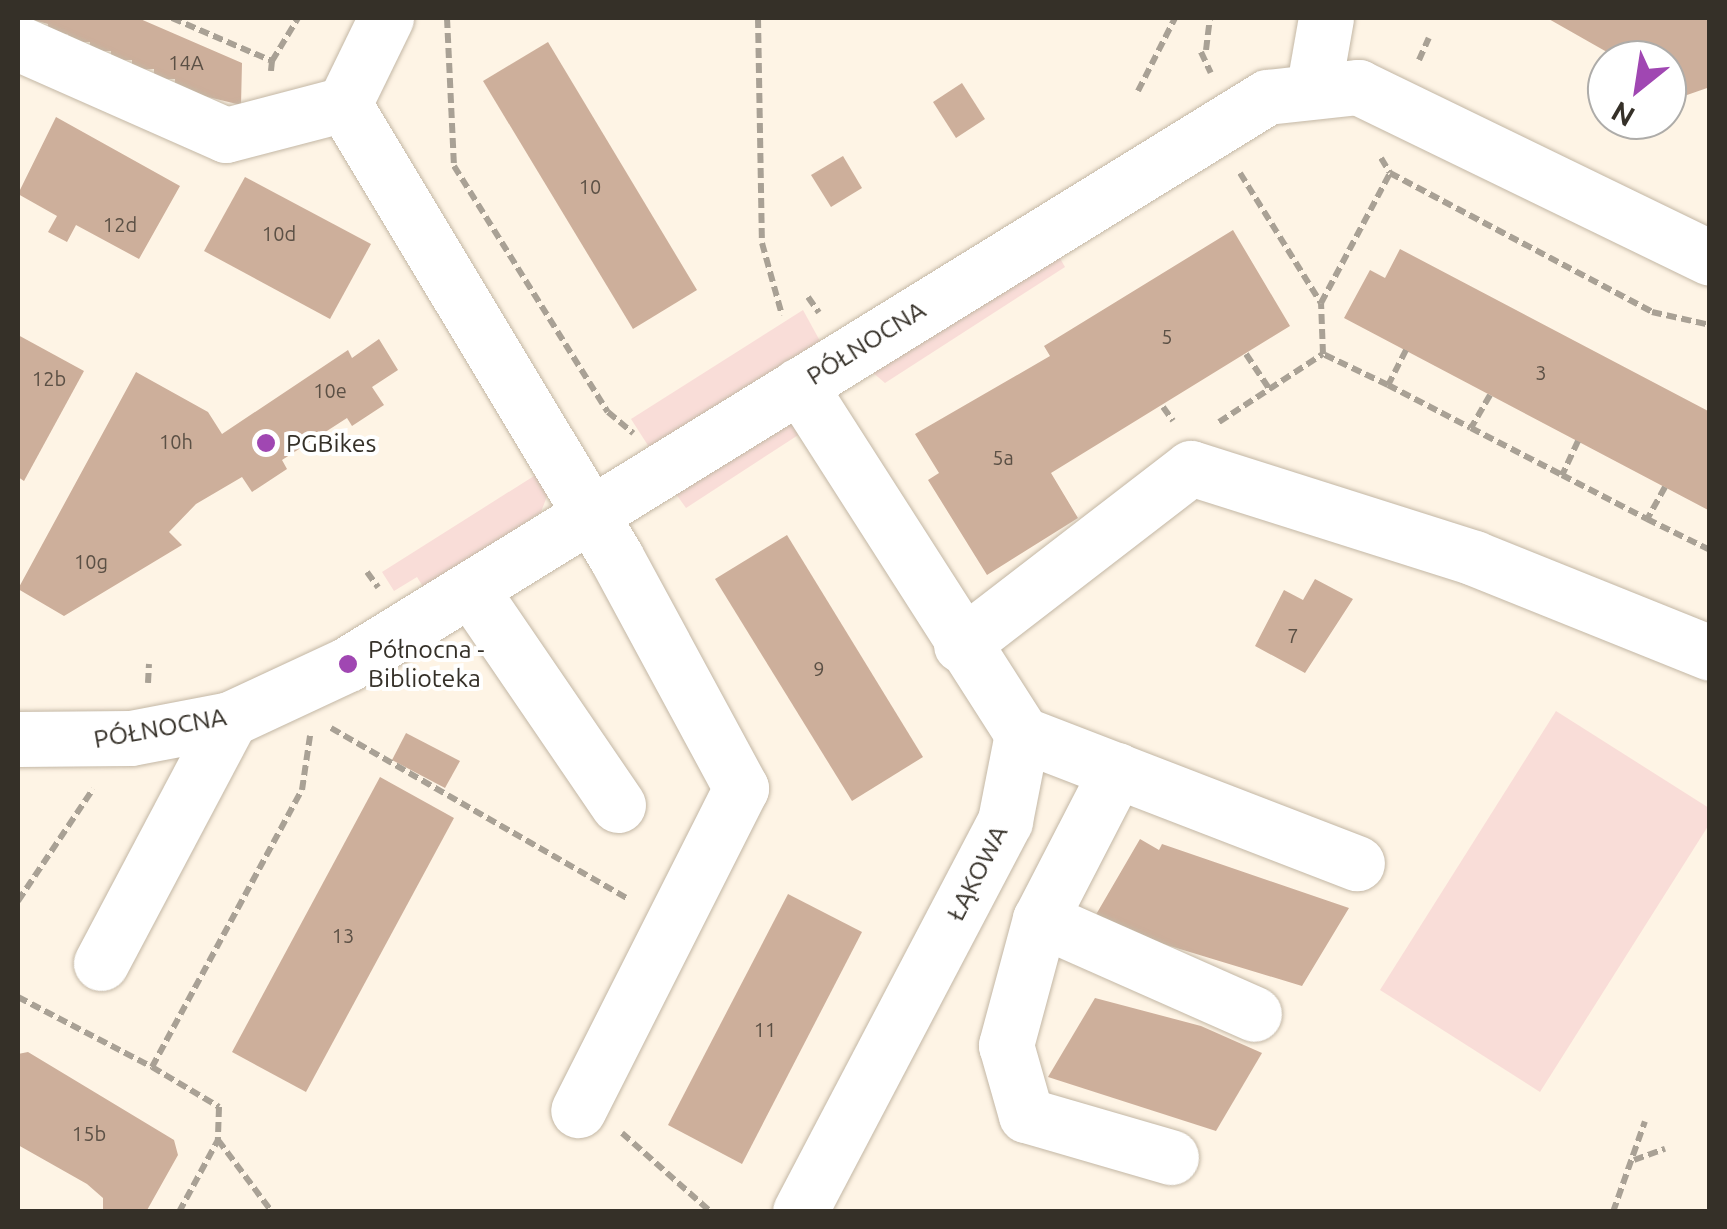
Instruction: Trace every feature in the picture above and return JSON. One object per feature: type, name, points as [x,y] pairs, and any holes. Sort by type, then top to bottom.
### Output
[{"type":"street","points":[[18,43],[226,135],[344,104],[386,18]]},
{"type":"street","points":[[1314,86],[1326,18]]},
{"type":"street","name":"PÓŁNOCNA","points":[[18,738],[130,738],[230,719],[348,664],[472,591],[1231,114],[1314,86],[1358,88],[1400,104],[1710,258]]},
{"type":"street","points":[[344,104],[588,517],[741,788],[677,926],[578,1110]]},
{"type":"street","points":[[799,385],[1022,734],[1357,863]]},
{"type":"street","points":[[961,644],[1190,468],[1474,558],[1710,652]]},
{"type":"street","points":[[472,591],[618,805]]},
{"type":"street","points":[[101,963],[230,719]]},
{"type":"street","name":"ŁĄKOWA","points":[[800,1212],[1005,821],[1022,734]]},
{"type":"street","points":[[1117,770],[1040,919],[1006,1046],[1026,1115],[1171,1157]]},
{"type":"street","points":[[1040,919],[1254,1014]]},
{"type":"path","points":[[172,18],[272,61]]},
{"type":"path","points":[[267,124],[272,61],[298,18]]},
{"type":"path","points":[[447,18],[454,166],[608,412],[624,419]]},
{"type":"path","points":[[758,18],[762,243],[782,315]]},
{"type":"path","points":[[1138,91],[1176,18]]},
{"type":"path","points":[[1206,50],[1210,18]]},
{"type":"path","points":[[1246,163],[1239,171],[1321,303],[1323,354]]},
{"type":"path","points":[[1321,303],[1390,173]]},
{"type":"path","points":[[1388,386],[1406,350]]},
{"type":"path","points":[[1246,354],[1270,390]]},
{"type":"path","points":[[1323,354],[1710,550]]},
{"type":"path","points":[[1203,431],[1323,354]]},
{"type":"path","points":[[1472,428],[1490,395]]},
{"type":"path","points":[[1163,407],[1179,430]]},
{"type":"path","points":[[1562,475],[1578,441]]},
{"type":"path","points":[[1647,519],[1664,487]]},
{"type":"path","points":[[152,1067],[302,790],[316,722],[376,761],[677,926]]},
{"type":"path","points":[[18,997],[219,1107],[218,1140],[179,1212]]},
{"type":"path","points":[[1612,1212],[1646,1121]]},
{"type":"path","points":[[218,1140],[272,1212]]},
{"type":"path","points":[[1633,1161],[1666,1148]]},
{"type":"shaded area","points":[[1057,253],[1065,267],[885,383],[871,371]]},
{"type":"shaded area","points":[[803,310],[820,341],[649,447],[631,419]]},
{"type":"shaded area","points":[[793,423],[806,430],[686,508],[676,494]]},
{"type":"shaded area","points":[[545,469],[549,491],[541,512],[425,590],[417,577],[394,591],[382,572]]},
{"type":"shaded area","points":[[1556,711],[1709,808],[1710,823],[1540,1092],[1380,990]]},
{"type":"building","points":[[26,18],[138,18],[242,63],[241,105],[175,89],[175,79],[154,79],[154,69],[132,70],[132,60],[111,60],[111,51],[90,51],[90,42],[68,42],[68,34],[48,34],[48,24]]},
{"type":"building","points":[[1547,18],[1710,18],[1710,87],[1687,95],[1687,40],[1587,41]]},
{"type":"building","points":[[548,42],[697,290],[633,329],[483,81]]},
{"type":"building","points":[[962,83],[985,119],[956,138],[933,102]]},
{"type":"building","points":[[56,117],[180,186],[139,259],[76,225],[67,242],[48,232],[57,216],[18,194]]},
{"type":"building","points":[[843,156],[862,188],[831,207],[811,175]]},
{"type":"building","points":[[245,177],[371,244],[330,319],[204,251]]},
{"type":"building","points":[[1233,230],[1290,326],[1051,473],[1078,518],[987,575],[928,480],[939,473],[915,434],[1050,356],[1044,346]]},
{"type":"building","points":[[1400,249],[1710,412],[1710,511],[1344,318],[1370,270],[1385,278]]},
{"type":"building","points":[[18,335],[84,371],[24,481],[18,477]]},
{"type":"building","points":[[379,339],[398,370],[372,387],[384,405],[352,426],[347,418],[282,460],[287,469],[252,492],[242,477],[196,504],[169,532],[182,545],[64,616],[18,589],[136,372],[208,412],[222,434],[348,350],[352,358]]},
{"type":"building","points":[[787,535],[923,757],[852,801],[715,579]]},
{"type":"building","points":[[1315,579],[1353,599],[1305,673],[1255,646],[1284,590],[1303,600]]},
{"type":"building","points":[[406,733],[460,761],[445,788],[392,760]]},
{"type":"building","points":[[380,777],[454,818],[306,1092],[232,1052]]},
{"type":"building","points":[[1140,839],[1159,850],[1162,844],[1349,908],[1302,986],[1137,936],[1094,918]]},
{"type":"building","points":[[788,894],[862,932],[742,1164],[668,1125]]},
{"type":"building","points":[[1095,998],[1201,1026],[1262,1053],[1216,1131],[1048,1077]]},
{"type":"building","points":[[28,1052],[174,1140],[178,1155],[146,1212],[103,1212],[103,1198],[87,1184],[18,1145],[18,1054]]},
{"type":"place","name":"PGBikes","points":[[266,443]]},
{"type":"place","name":"Północna - Biblioteka","points":[[348,664]]}]
